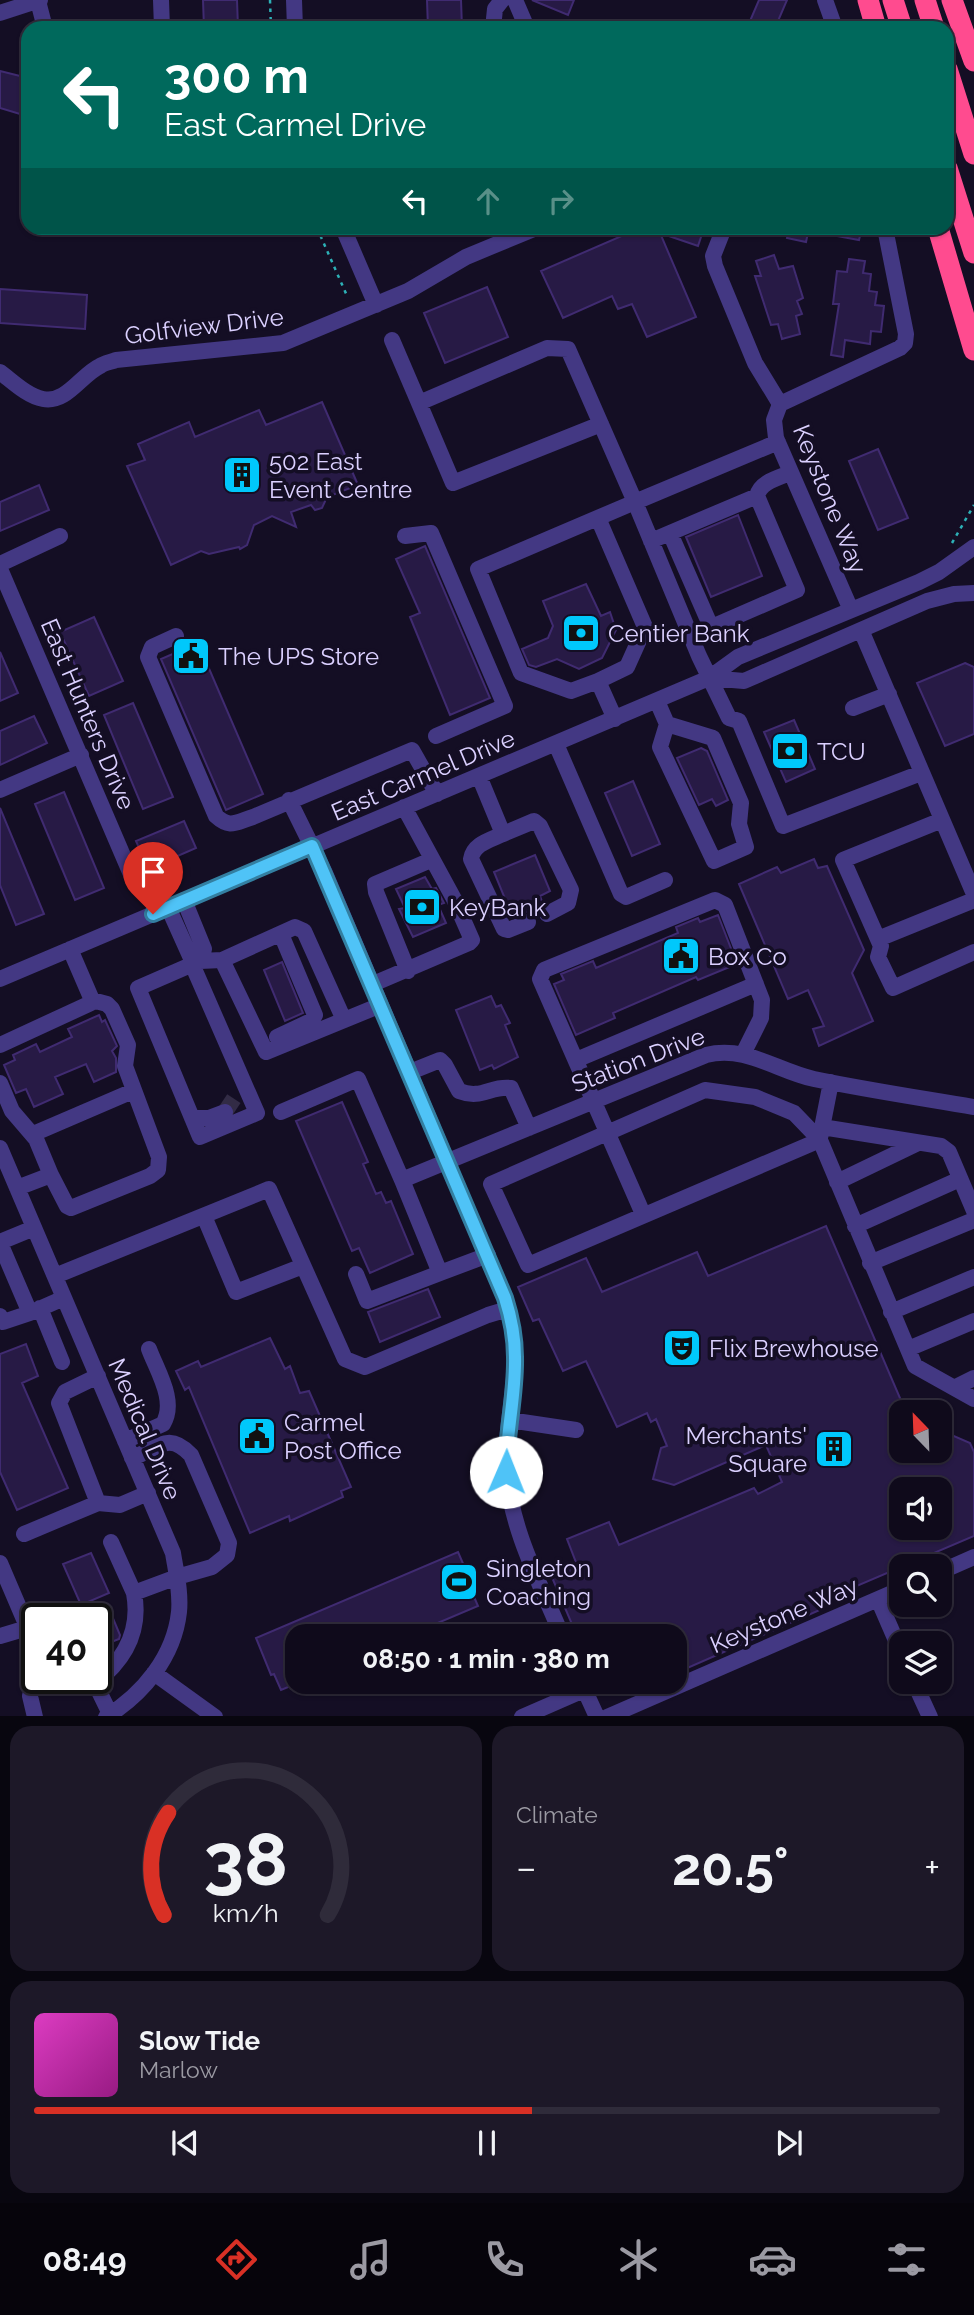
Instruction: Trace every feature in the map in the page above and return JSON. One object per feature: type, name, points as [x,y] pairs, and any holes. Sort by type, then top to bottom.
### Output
[{"type":"highway","points":[[868,0],[874,21]]},
{"type":"highway","points":[[894,0],[900,21]]},
{"type":"highway","points":[[925,0],[932,21]]},
{"type":"highway","points":[[952,0],[974,61]]},
{"type":"highway","points":[[954,91],[974,155]]},
{"type":"highway","points":[[954,189],[974,253]]},
{"type":"highway","points":[[940,235],[974,350]]},
{"type":"street","points":[[161,0],[162,21]]},
{"type":"street","points":[[294,0],[295,21]]},
{"type":"street","points":[[494,21],[495,9],[502,0]]},
{"type":"street","points":[[515,0],[524,21]]},
{"type":"street","points":[[825,0],[832,21]]},
{"type":"street","points":[[0,13],[39,1],[43,21]]},
{"type":"street","points":[[346,235],[376,305]]},
{"type":"street","name":"Golfview Drive","points":[[0,372],[41,399],[52,399],[63,396],[100,365],[116,360],[283,343],[408,291],[466,257],[519,235]]},
{"type":"street","points":[[721,235],[713,256],[715,266],[755,363],[780,404],[900,348],[905,343],[906,334],[886,235]]},
{"type":"street","points":[[392,340],[453,484],[601,424]]},
{"type":"street","points":[[419,403],[547,348],[568,349],[709,678],[729,718],[738,721],[783,826],[921,773]]},
{"type":"street","name":"Keystone Way","points":[[780,404],[774,420],[778,442],[851,610]]},
{"type":"street","points":[[598,518],[645,627],[627,667],[570,691],[521,673],[478,569],[635,502],[778,442]]},
{"type":"street","points":[[691,636],[797,590],[757,496],[760,488],[790,473]]},
{"type":"street","points":[[651,541],[757,496]]},
{"type":"street","points":[[405,536],[431,533],[505,706],[436,736]]},
{"type":"street","points":[[670,533],[711,627]]},
{"type":"street","name":"East Hunters Drive","points":[[60,536],[0,566],[133,878]]},
{"type":"street","name":"East Carmel Drive","points":[[0,979],[709,678],[737,657],[939,572],[974,547]]},
{"type":"street","name":"East Carmel Drive","points":[[709,678],[744,681],[942,596],[974,593]]},
{"type":"street","points":[[861,630],[974,894]]},
{"type":"street","points":[[176,636],[152,647],[148,657],[216,816],[225,823],[230,824],[412,750],[437,794]]},
{"type":"street","points":[[598,681],[615,719]]},
{"type":"street","points":[[853,708],[889,694]]},
{"type":"street","points":[[657,701],[667,724],[660,747],[714,861],[746,847],[739,824],[741,803],[713,738],[667,724]]},
{"type":"street","points":[[556,744],[621,894],[626,897],[665,880]]},
{"type":"street","points":[[0,790],[81,755]]},
{"type":"street","points":[[479,776],[503,834]]},
{"type":"street","points":[[289,800],[373,984],[488,1255],[508,1309],[515,1361],[506,1472],[509,1498],[517,1526],[557,1624]]},
{"type":"street","points":[[373,984],[469,943],[471,935],[404,807]]},
{"type":"street","points":[[942,820],[843,860],[881,946],[878,957],[893,988],[974,952]]},
{"type":"street","points":[[528,922],[504,929],[471,859],[478,846],[534,821],[540,825],[570,890],[568,903],[547,914]]},
{"type":"street","points":[[411,970],[376,891],[376,884],[431,860]]},
{"type":"street","points":[[184,900],[204,949],[196,963]]},
{"type":"street","points":[[643,1214],[540,979],[544,970],[715,900],[725,905],[762,1000],[761,1018],[743,1054]]},
{"type":"street","points":[[878,939],[974,900]]},
{"type":"street","points":[[168,907],[190,956],[196,963],[212,1011],[257,1113],[200,1137],[138,988],[196,963],[222,960],[295,927],[304,931],[344,1020]]},
{"type":"street","points":[[262,1044],[311,1021],[315,1015],[281,934]]},
{"type":"street","points":[[70,949],[92,1000]]},
{"type":"street","points":[[222,960],[266,1052],[382,1005]]},
{"type":"street","points":[[576,1060],[755,984]]},
{"type":"street","points":[[0,1045],[85,1007],[92,1003],[92,1000]]},
{"type":"street","points":[[0,1083],[12,1111],[33,1134],[66,1206],[71,1209],[155,1173],[160,1164],[159,1157],[125,1066],[128,1045],[112,1009],[107,1004],[92,1000]]},
{"type":"street","points":[[212,1011],[211,1022],[233,1079],[235,1097]]},
{"type":"street","name":"Station Drive","points":[[402,1180],[706,1055],[725,1052],[743,1054],[811,1079],[974,1107]]},
{"type":"street","points":[[410,1072],[440,1060],[459,1091],[481,1095],[503,1086],[511,1087],[529,1128]]},
{"type":"street","points":[[281,1112],[358,1079],[440,1273]]},
{"type":"street","points":[[831,1082],[821,1134],[837,1182],[915,1366],[974,1399]]},
{"type":"street","points":[[821,1134],[793,1113],[755,1097],[705,1090],[491,1184],[528,1265],[821,1134],[941,1146],[948,1152],[974,1212]]},
{"type":"street","points":[[33,1134],[133,1091]]},
{"type":"street","points":[[192,1118],[209,1118],[225,1112]]},
{"type":"street","points":[[837,1182],[918,1143]]},
{"type":"street","name":"Medical Drive","points":[[0,1148],[173,1553],[179,1614],[170,1646],[142,1689],[108,1716]]},
{"type":"street","points":[[17,1188],[51,1175]]},
{"type":"street","points":[[855,1226],[960,1179]]},
{"type":"street","points":[[55,1276],[270,1189],[345,1359],[365,1367],[508,1309]]},
{"type":"street","points":[[204,1216],[236,1292],[303,1265]]},
{"type":"street","points":[[870,1263],[974,1220]]},
{"type":"street","points":[[34,1228],[0,1243],[62,1362]]},
{"type":"street","points":[[356,1274],[368,1301],[488,1255]]},
{"type":"street","points":[[891,1312],[974,1277]]},
{"type":"street","points":[[0,1316],[3,1322],[64,1298]]},
{"type":"street","points":[[908,1349],[974,1321]]},
{"type":"street","points":[[125,1441],[163,1424],[166,1420],[169,1401],[149,1349]]},
{"type":"street","points":[[98,1376],[65,1392],[59,1403],[98,1503]]},
{"type":"street","points":[[954,1388],[974,1378]]},
{"type":"street","points":[[509,1420],[576,1430]]},
{"type":"street","points":[[132,1458],[169,1441],[181,1444],[191,1455],[229,1543],[227,1555],[212,1567],[134,1593]]},
{"type":"street","points":[[24,1534],[98,1503],[120,1505],[148,1493]]},
{"type":"street","points":[[108,1716],[95,1683],[114,1668],[127,1648],[137,1607],[134,1593],[111,1542]]},
{"type":"street","points":[[952,1567],[974,1557]]},
{"type":"street","points":[[0,1563],[21,1614]]},
{"type":"street","name":"Keystone Way","points":[[609,1716],[889,1594]]},
{"type":"street","points":[[878,1599],[892,1631]]},
{"type":"street","points":[[0,1636],[21,1630]]},
{"type":"street","points":[[154,1673],[214,1716]]},
{"type":"street","points":[[31,1694],[35,1716]]},
{"type":"street","points":[[524,1716],[567,1694]]},
{"type":"street","points":[[586,1694],[597,1716]]},
{"type":"street","points":[[919,1694],[930,1716]]},
{"type":"path","points":[[270,0],[271,21]]},
{"type":"path","points":[[320,235],[354,314]]},
{"type":"path","points":[[950,545],[974,505]]},
{"type":"building","points":[[203,0],[237,0],[238,21],[204,21]]},
{"type":"building","points":[[427,0],[461,0],[462,21],[428,21]]},
{"type":"building","points":[[532,0],[574,0],[568,15]]},
{"type":"building","points":[[759,0],[787,0],[778,21],[750,21]]},
{"type":"building","points":[[0,71],[21,76],[20,114],[0,108]]},
{"type":"building","points":[[624,235],[661,235],[696,317],[647,337],[632,304],[618,309],[612,296],[563,318],[541,271]]},
{"type":"building","points":[[666,235],[702,235],[698,246]]},
{"type":"building","points":[[788,235],[808,235],[806,242],[787,238]]},
{"type":"building","points":[[832,235],[860,235],[859,240]]},
{"type":"building","points":[[774,255],[779,269],[793,266],[803,298],[797,301],[802,314],[796,316],[800,334],[782,339],[778,324],[771,325],[755,276],[761,276],[756,261]]},
{"type":"building","points":[[849,259],[865,261],[863,273],[871,274],[869,291],[877,292],[875,305],[884,306],[881,332],[871,331],[870,344],[845,340],[843,357],[831,355],[839,304],[833,304],[837,271],[847,272]]},
{"type":"building","points":[[487,287],[508,337],[445,363],[424,313]]},
{"type":"building","points":[[0,289],[87,295],[85,329],[0,323]]},
{"type":"building","name":"502 East Event Centre","points":[[322,402],[358,485],[327,497],[322,508],[315,510],[311,505],[291,512],[296,527],[272,516],[254,525],[247,545],[240,549],[239,547],[209,554],[201,551],[171,565],[127,466],[145,460],[138,444],[189,422],[195,437],[259,410],[266,425]]},
{"type":"building","points":[[878,449],[908,518],[878,530],[849,461]]},
{"type":"building","points":[[39,485],[49,510],[0,531],[0,502]]},
{"type":"building","points":[[738,515],[762,576],[711,597],[686,537]]},
{"type":"building","points":[[425,546],[490,698],[450,715],[410,617],[420,613],[396,559]]},
{"type":"building","points":[[586,584],[601,616],[610,612],[616,630],[602,658],[579,669],[557,659],[536,667],[529,665],[522,649],[548,638],[553,626],[543,601]]},
{"type":"building","points":[[94,617],[123,681],[89,696],[60,632]]},
{"type":"building","points":[[198,643],[263,794],[226,810],[161,659]]},
{"type":"building","points":[[0,652],[18,693],[0,701]]},
{"type":"building","points":[[965,663],[974,667],[974,734],[945,746],[917,683]]},
{"type":"building","points":[[133,703],[173,797],[143,809],[104,715]]},
{"type":"building","points":[[34,716],[47,743],[0,765],[0,731]]},
{"type":"building","name":"TCU","points":[[794,720],[815,769],[786,782],[764,732]]},
{"type":"building","points":[[701,748],[707,751],[728,800],[716,806],[712,799],[699,805],[677,758]]},
{"type":"building","points":[[633,781],[660,844],[632,856],[605,793]]},
{"type":"building","points":[[64,792],[104,888],[75,900],[35,804]]},
{"type":"building","points":[[0,808],[44,914],[16,925],[0,885]]},
{"type":"building","points":[[184,821],[196,848],[148,869],[136,841]]},
{"type":"building","points":[[535,855],[550,891],[540,896],[543,904],[538,909],[537,917],[530,912],[524,912],[521,906],[510,911],[494,872]]},
{"type":"building","points":[[814,859],[818,868],[827,866],[864,950],[852,973],[873,1021],[819,1046],[813,1029],[824,1026],[808,990],[788,999],[739,884],[777,867],[781,873]]},
{"type":"building","name":"KeyBank","points":[[425,877],[432,889],[436,888],[444,903],[438,905],[446,923],[413,937],[399,909],[405,908],[396,889]]},
{"type":"building","points":[[718,915],[737,964],[698,980],[696,977],[613,1013],[615,1018],[576,1035],[554,984],[564,980],[561,974],[593,961],[596,968],[678,933],[676,927],[698,918],[700,922]]},
{"type":"building","points":[[282,962],[303,1013],[285,1021],[264,970]]},
{"type":"building","points":[[491,996],[496,1007],[501,1005],[510,1023],[505,1025],[518,1057],[494,1069],[492,1065],[480,1070],[456,1010]]},
{"type":"building","points":[[99,1015],[102,1022],[105,1020],[117,1046],[112,1051],[116,1058],[116,1072],[94,1082],[86,1064],[55,1077],[63,1094],[34,1107],[26,1089],[16,1093],[4,1065],[15,1060],[13,1055],[36,1044],[40,1052],[72,1037],[68,1029]]},
{"type":"building","points":[[342,1102],[368,1162],[363,1164],[376,1194],[381,1192],[386,1203],[391,1201],[413,1254],[370,1273],[359,1248],[352,1251],[296,1121]]},
{"type":"building","name":"Merchants' Square","points":[[826,1226],[901,1400],[889,1400],[889,1463],[952,1463],[952,1435],[970,1443],[974,1452],[974,1536],[932,1554],[889,1554],[889,1572],[845,1591],[842,1585],[817,1597],[822,1609],[687,1668],[687,1624],[572,1624],[551,1575],[577,1565],[567,1539],[609,1522],[619,1545],[754,1488],[758,1494],[782,1482],[766,1445],[674,1485],[653,1479],[661,1448],[667,1446],[656,1419],[651,1422],[647,1413],[617,1427],[586,1361],[563,1371],[539,1319],[533,1321],[518,1287],[586,1258],[602,1292],[697,1252],[708,1276]]},
{"type":"building","points":[[428,1289],[440,1317],[380,1342],[368,1312]]},
{"type":"building","name":"Carmel Post Office","points":[[270,1338],[285,1369],[290,1366],[300,1393],[309,1391],[351,1487],[341,1491],[343,1497],[290,1521],[289,1516],[250,1533],[189,1387],[185,1390],[176,1371],[198,1361],[201,1367]]},
{"type":"building","points":[[26,1344],[38,1376],[22,1383],[68,1488],[17,1510],[0,1472],[0,1354]]},
{"type":"building","points":[[458,1552],[474,1589],[471,1590],[478,1606],[435,1624],[289,1624]]},
{"type":"building","points":[[91,1553],[109,1593],[80,1603],[63,1564]]},
{"type":"building","points":[[112,1616],[120,1635],[119,1639],[112,1642]]},
{"type":"building","points":[[285,1626],[285,1688],[281,1690],[274,1674],[271,1675],[256,1638]]},
{"type":"tunnel","points":[[225,1112],[235,1097]]},
{"type":"place","name":"502 East Event Centre","points":[[242,475]]},
{"type":"place","name":"Centier Bank","points":[[581,633]]},
{"type":"place","name":"The UPS Store","points":[[191,656]]},
{"type":"place","name":"TCU","points":[[790,751]]},
{"type":"place","name":"KeyBank","points":[[422,907]]},
{"type":"place","name":"Box Co","points":[[681,956]]},
{"type":"place","name":"Flix Brewhouse","points":[[682,1348]]},
{"type":"place","name":"Carmel Post Office","points":[[257,1436]]},
{"type":"place","name":"Merchants' Square","points":[[834,1449]]},
{"type":"place","name":"Singleton Coaching","points":[[459,1582]]},
{"type":"route","points":[[153,914],[312,846],[505,1298],[511,1320],[515,1361],[506,1443],[506,1472]]}]
